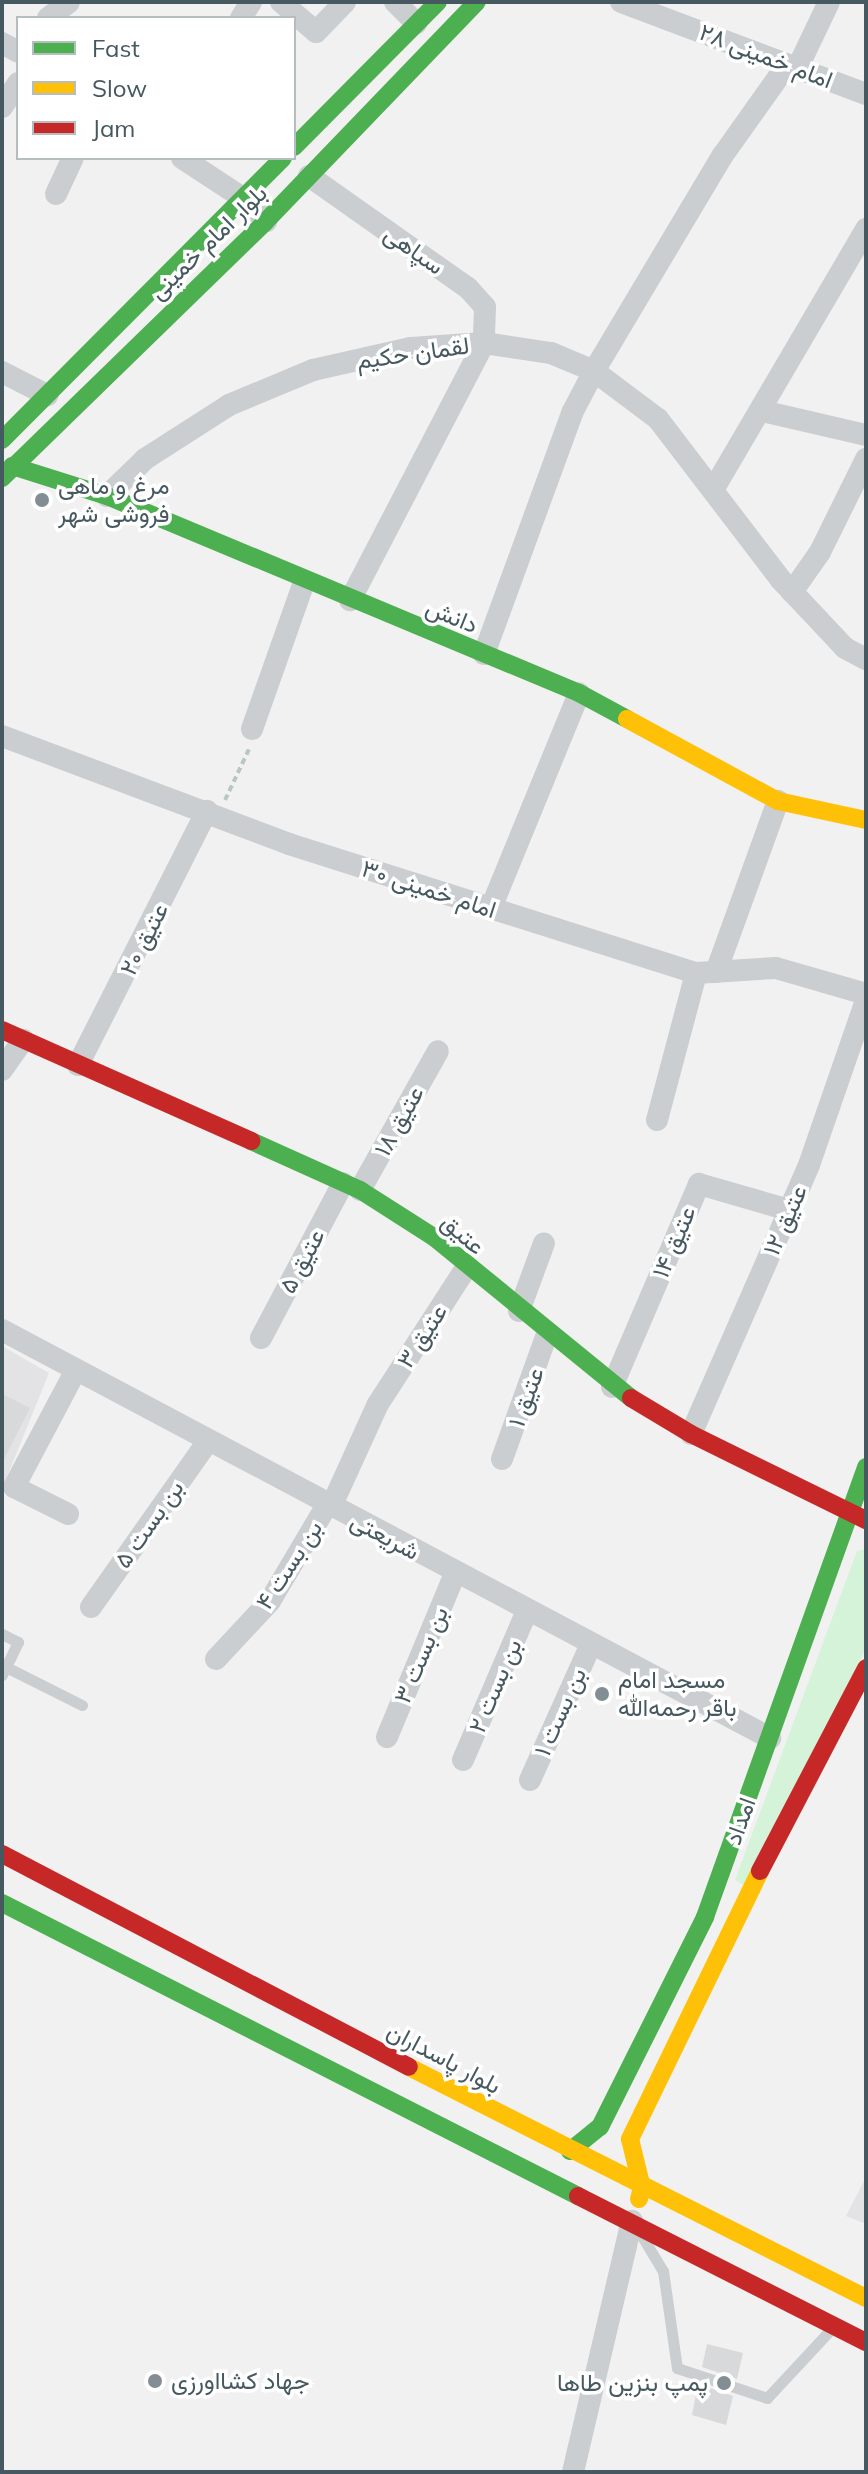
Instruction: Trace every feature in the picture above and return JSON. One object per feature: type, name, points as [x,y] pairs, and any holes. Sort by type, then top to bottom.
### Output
[{"type":"street","points":[[51,16],[69,2]]},
{"type":"street","points":[[281,2],[316,32],[345,2]]},
{"type":"street","points":[[395,2],[416,23]]},
{"type":"street","points":[[296,145],[438,2]]},
{"type":"street","name":"بلوار امام خمینی","points":[[7,472],[266,221],[477,2]]},
{"type":"street","name":"امام خمینی ۲۸","points":[[621,2],[866,94]]},
{"type":"street","points":[[484,654],[572,413],[594,371],[723,155],[792,67],[829,2]]},
{"type":"street","points":[[2,107],[16,86]]},
{"type":"street","points":[[56,194],[72,160]]},
{"type":"street","points":[[185,160],[243,198],[266,221]]},
{"type":"street","name":"بلوار امام خمینی","points":[[2,440],[281,160]]},
{"type":"street","name":"سپاهی","points":[[309,176],[468,288],[485,307],[484,343]]},
{"type":"street","points":[[713,490],[866,229]]},
{"type":"street","points":[[350,600],[484,343]]},
{"type":"street","name":"لقمان حکیم","points":[[107,496],[145,459],[229,405],[313,370],[411,348],[484,343],[551,353],[594,371],[658,419],[792,592],[845,648],[866,659]]},
{"type":"street","points":[[2,372],[47,395]]},
{"type":"street","points":[[762,411],[866,435]]},
{"type":"street","points":[[792,592],[820,552],[866,459]]},
{"type":"street","name":"دانش","points":[[7,472],[107,496],[304,582],[579,693],[778,801],[866,820]]},
{"type":"street","points":[[252,729],[304,582]]},
{"type":"street","points":[[491,908],[579,693]]},
{"type":"street","name":"امام خمینی ۳۰","points":[[2,736],[289,844],[491,908],[706,972],[776,968],[866,994]]},
{"type":"street","points":[[657,1120],[706,972],[778,801]]},
{"type":"street","name":"عتیق ۲۰","points":[[78,1065],[213,814]]},
{"type":"street","name":"عتیق ۱۲","points":[[691,1434],[789,1210],[866,1000]]},
{"type":"street","name":"عتیق","points":[[2,1030],[352,1186],[435,1238],[466,1268],[612,1387],[691,1434],[858,1516]]},
{"type":"street","points":[[2,1070],[23,1040]]},
{"type":"street","name":"عتیق ۱۸","points":[[352,1186],[438,1051]]},
{"type":"street","name":"عتیق ۱۴","points":[[612,1387],[699,1184],[789,1210]]},
{"type":"street","name":"عتیق ۵","points":[[261,1338],[352,1186]]},
{"type":"street","points":[[519,1311],[544,1243]]},
{"type":"street","name":"عتیق ۳","points":[[329,1506],[378,1404],[466,1268]]},
{"type":"street","name":"شریعتی","points":[[2,1330],[455,1574],[770,1738]]},
{"type":"street","name":"عتیق ۱","points":[[502,1459],[547,1334]]},
{"type":"street","points":[[68,1514],[14,1487],[76,1370]]},
{"type":"street","name":"بن بست ۵","points":[[91,1607],[208,1441]]},
{"type":"street","name":"امداد","points":[[570,2151],[600,2127],[715,1891],[770,1738],[858,1516],[866,1467]]},
{"type":"street","name":"بن بست ۴","points":[[216,1659],[270,1601],[329,1506]]},
{"type":"street","name":"بن بست ۳","points":[[387,1737],[455,1574]]},
{"type":"street","name":"بن بست ۲","points":[[463,1760],[527,1611]]},
{"type":"street","name":"بن بست ۱","points":[[530,1780],[591,1644]]},
{"type":"street","name":"امداد","points":[[642,2188],[630,2139],[742,1905],[866,1668]]},
{"type":"street","name":"بلوار پاسداران","points":[[2,1854],[570,2151],[866,2298]]},
{"type":"street","points":[[715,1891],[742,1905]]},
{"type":"street","points":[[2,1903],[866,2342]]},
{"type":"street","points":[[573,2472],[642,2188]]},
{"type":"lane","points":[[2,1634],[18,1642],[4,1671],[82,1705]]},
{"type":"lane","points":[[632,2221],[663,2271],[677,2368],[767,2398],[835,2326]]},
{"type":"path","points":[[213,814],[253,740],[252,729]]},
{"type":"shaded area","points":[[2,1346],[49,1373],[2,1489]]},
{"type":"shaded area","points":[[866,2177],[866,2224],[846,2216]]},
{"type":"green space","points":[[866,1549],[866,1649],[745,1886],[735,1880],[857,1551]]},
{"type":"building","points":[[2,1394],[30,1408],[2,1463]]},
{"type":"building","points":[[707,2344],[743,2353],[737,2379],[702,2367]]},
{"type":"building","points":[[698,2384],[733,2396],[726,2425],[692,2415]]},
{"type":"traffic: fast","points":[[296,145],[438,2]]},
{"type":"traffic: fast","points":[[2,478],[266,221],[477,2]]},
{"type":"traffic: fast","points":[[2,440],[281,160]]},
{"type":"traffic: fast","points":[[12,466],[107,496],[579,693],[627,719]]},
{"type":"traffic: fast","points":[[251,1141],[360,1190],[435,1238],[631,1398]]},
{"type":"traffic: fast","points":[[570,2151],[600,2127],[705,1917],[866,1467]]},
{"type":"traffic: fast","points":[[2,1903],[578,2196]]},
{"type":"traffic: slow","points":[[627,719],[778,801],[866,820]]},
{"type":"traffic: slow","points":[[639,2199],[642,2188],[630,2139],[760,1871]]},
{"type":"traffic: slow","points":[[409,2067],[866,2298]]},
{"type":"traffic: jam","points":[[2,1030],[251,1141]]},
{"type":"traffic: jam","points":[[631,1398],[691,1434],[866,1520]]},
{"type":"traffic: jam","points":[[760,1871],[866,1668]]},
{"type":"traffic: jam","points":[[2,1854],[409,2067]]},
{"type":"traffic: jam","points":[[578,2196],[866,2342]]},
{"type":"place","name":"مرغ و ماهی فروشی شهر","points":[[42,500]]},
{"type":"place","name":"مسجد امام باقر رحمه‌الله","points":[[602,1694]]},
{"type":"place","name":"جهاد کشااورزی","points":[[155,2381]]},
{"type":"place","name":"پمپ بنزین طاها","points":[[724,2383]]}]
